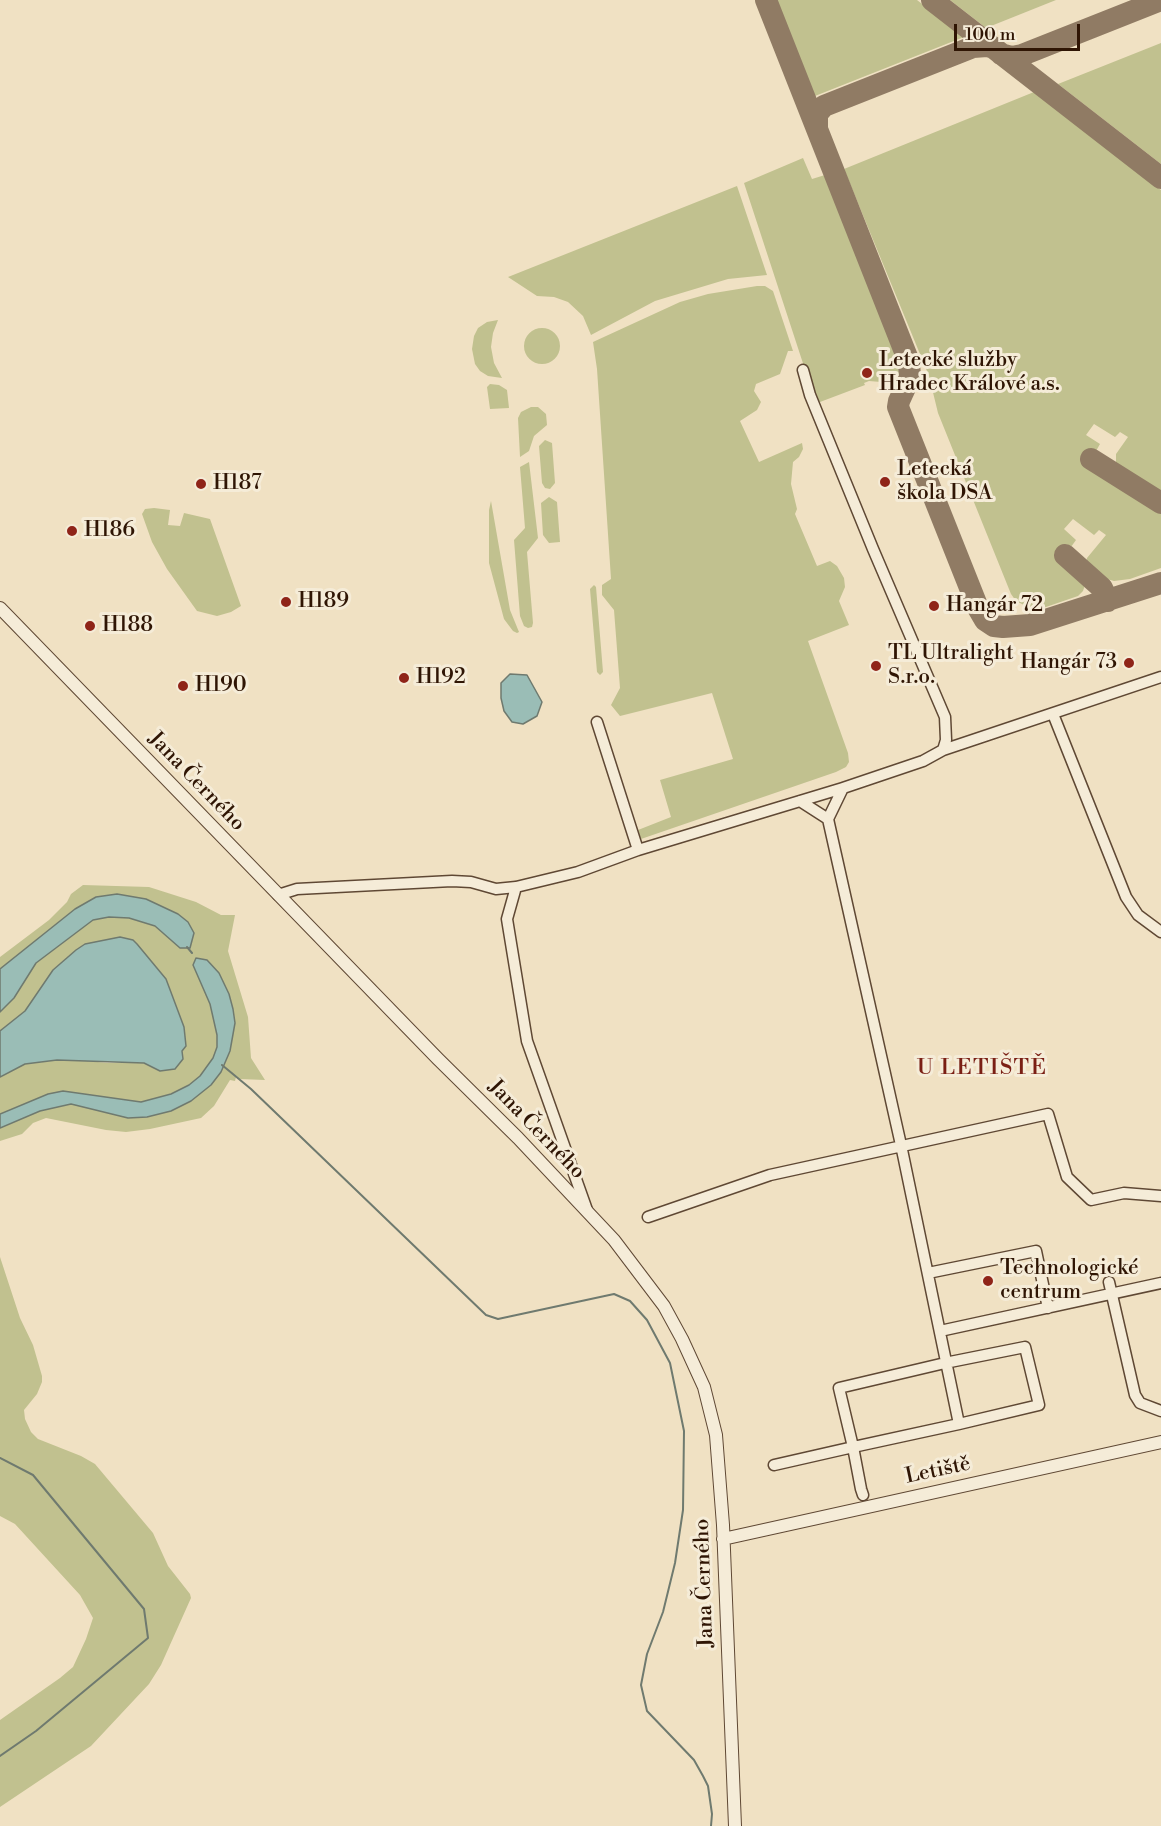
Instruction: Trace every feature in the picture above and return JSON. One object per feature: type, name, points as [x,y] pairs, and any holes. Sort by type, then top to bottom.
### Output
[{"type":"street","points":[[802,370],[873,549],[945,717],[946,740],[943,750]]},
{"type":"street","name":"Jana Černého","points":[[0,608],[438,1059],[518,1138],[631,1261],[663,1306],[682,1339],[704,1387],[716,1435],[723,1539],[735,1826]]},
{"type":"street","points":[[278,895],[297,889],[452,881],[471,882],[496,889],[516,887],[578,872],[638,850],[843,789],[923,761],[943,750],[1161,677]]},
{"type":"street","points":[[1053,714],[1126,897],[1138,915],[1161,932]]},
{"type":"street","points":[[597,722],[638,850]]},
{"type":"street","points":[[843,789],[828,819],[901,1145],[959,1424]]},
{"type":"street","points":[[800,801],[828,819]]},
{"type":"street","points":[[516,887],[507,920],[527,1041],[588,1213]]},
{"type":"street","points":[[648,1217],[770,1175],[1048,1114],[1067,1177],[1091,1200],[1124,1193],[1161,1196]]},
{"type":"street","points":[[928,1273],[1036,1251],[1048,1308]]},
{"type":"street","points":[[1109,1282],[1135,1395],[1140,1403],[1161,1411]]},
{"type":"street","points":[[940,1331],[1161,1283]]},
{"type":"street","points":[[774,1465],[853,1448],[1039,1405],[1025,1347],[839,1388],[853,1448],[863,1495]]},
{"type":"street","name":"Letiště","points":[[723,1539],[1161,1443]]},
{"type":"green space","points":[[777,0],[917,0],[964,37],[815,96]]},
{"type":"green space","points":[[950,0],[1056,0],[986,28]]},
{"type":"green space","points":[[1161,43],[1161,164],[1058,84]]},
{"type":"green space","points":[[1034,92],[1161,190],[1161,494],[1116,466],[1116,454],[1128,437],[1120,432],[1115,437],[1094,424],[1086,435],[1100,444],[1088,465],[1161,509],[1161,568],[1130,579],[1114,581],[1100,577],[1086,563],[1087,558],[1106,535],[1099,530],[1094,535],[1073,519],[1064,529],[1076,540],[1061,561],[1081,577],[1085,585],[1083,591],[1078,596],[1046,607],[1032,609],[1016,601],[1011,594],[938,413],[929,376],[844,169]]},
{"type":"green space","points":[[803,158],[812,179],[825,175],[901,363],[901,371],[897,377],[881,382],[869,381],[864,383],[865,385],[820,402],[814,397],[744,183]]},
{"type":"green space","points":[[737,186],[767,275],[728,279],[655,301],[591,335],[583,316],[568,302],[554,297],[537,296],[508,277]]},
{"type":"green space","points":[[765,286],[773,291],[793,351],[788,351],[780,374],[756,384],[754,391],[761,402],[757,410],[740,421],[759,462],[802,443],[803,449],[793,462],[791,484],[797,509],[795,514],[817,566],[830,561],[837,566],[844,578],[845,587],[839,601],[849,625],[808,641],[848,753],[849,762],[846,767],[836,772],[641,839],[638,830],[671,817],[660,780],[733,759],[712,693],[620,716],[611,705],[620,688],[614,610],[602,595],[602,585],[611,579],[597,369],[593,342],[680,302],[708,294]]},
{"type":"green space","points":[[498,320],[491,347],[494,363],[502,378],[488,376],[480,371],[475,364],[472,349],[478,328],[487,322]]},
{"type":"green space","points":[[542,328],[555,333],[560,346],[555,359],[542,364],[529,359],[524,346],[529,333]]},
{"type":"green space","points":[[490,384],[499,385],[507,390],[509,408],[490,409],[487,387]]},
{"type":"green space","points":[[531,407],[538,407],[546,414],[547,425],[534,436],[529,451],[520,457],[518,418],[521,412]]},
{"type":"green space","points":[[545,440],[552,443],[555,483],[550,489],[545,488],[542,483],[539,446]]},
{"type":"green space","points":[[529,462],[538,538],[527,552],[533,623],[532,627],[528,628],[524,626],[520,616],[514,540],[525,528],[520,467]]},
{"type":"green space","points":[[549,497],[557,502],[560,542],[549,543],[543,535],[541,503]]},
{"type":"green space","points":[[491,501],[510,610],[519,632],[517,633],[504,619],[489,563]]},
{"type":"green space","points":[[145,509],[170,510],[168,525],[180,526],[184,513],[210,519],[241,606],[217,616],[197,611],[167,569],[152,542],[142,514]]},
{"type":"green space","points":[[594,585],[603,672],[600,675],[597,672],[590,589]]},
{"type":"green space","points":[[83,885],[149,887],[196,902],[221,915],[235,915],[228,951],[248,1017],[251,1058],[265,1080],[236,1077],[235,1081],[230,1080],[214,1106],[201,1118],[126,1132],[46,1118],[33,1123],[22,1134],[0,1141],[0,1077],[25,1064],[68,1059],[107,1063],[144,1063],[160,1071],[186,1046],[184,1027],[166,979],[133,940],[120,937],[85,944],[53,970],[25,1011],[0,1031],[0,957],[49,920],[67,902],[71,894]]},
{"type":"green space","points":[[0,1257],[20,1318],[33,1345],[42,1376],[37,1394],[24,1410],[31,1432],[38,1439],[95,1464],[153,1533],[168,1566],[191,1598],[161,1665],[149,1684],[91,1746],[0,1807],[0,1720],[73,1667],[93,1618],[80,1595],[15,1524],[0,1516]]},
{"type":"water","points":[[510,674],[527,675],[542,702],[537,716],[523,724],[512,722],[504,711],[501,683]]},
{"type":"water","points":[[117,894],[146,899],[178,914],[188,922],[194,933],[190,948],[180,948],[155,926],[129,918],[109,917],[93,920],[36,963],[14,998],[0,1012],[0,969],[75,909],[96,897]]},
{"type":"water","points":[[120,937],[133,940],[166,979],[184,1027],[186,1046],[182,1051],[183,1059],[175,1069],[160,1071],[144,1063],[57,1060],[25,1064],[0,1077],[0,1031],[25,1011],[53,970],[76,950],[85,944]]},
{"type":"water","points":[[196,958],[207,960],[219,973],[229,994],[235,1023],[230,1051],[221,1072],[211,1085],[191,1101],[171,1111],[147,1117],[128,1118],[71,1104],[40,1111],[0,1128],[0,1114],[48,1094],[63,1091],[141,1102],[171,1094],[189,1085],[200,1076],[213,1058],[217,1047],[217,1035],[210,1004],[193,965]]},
{"type":"waterway","points":[[187,947],[192,953]]},
{"type":"waterway","points":[[222,1065],[251,1089],[486,1315],[498,1319],[614,1294],[630,1301],[647,1320],[670,1363],[684,1431],[683,1510],[675,1563],[663,1612],[647,1654],[641,1685],[647,1711],[694,1760],[708,1786],[712,1814],[711,1826]]},
{"type":"waterway","points":[[0,1458],[33,1475],[144,1609],[148,1638],[36,1731],[0,1756]]},
{"type":"taxiway","points":[[766,0],[909,362],[910,377],[898,407],[978,608],[985,620],[994,626],[1030,625],[1161,583]]},
{"type":"taxiway","points":[[932,0],[1161,178]]},
{"type":"taxiway","points":[[1001,54],[1012,57],[1022,55],[1161,0]]},
{"type":"taxiway","points":[[817,127],[817,114],[824,106],[973,47],[994,48]]},
{"type":"taxiway","points":[[1091,459],[1161,503]]},
{"type":"taxiway","points":[[1065,555],[1102,588],[1108,601]]},
{"type":"place","name":"Letecké služby Hradec Králové a.s.","points":[[867,373]]},
{"type":"place","name":"Letecká škola DSA","points":[[885,482]]},
{"type":"place","name":"H187","points":[[201,484]]},
{"type":"place","name":"H186","points":[[72,531]]},
{"type":"place","name":"H189","points":[[286,602]]},
{"type":"place","name":"Hangár 72","points":[[934,606]]},
{"type":"place","name":"H188","points":[[90,626]]},
{"type":"place","name":"Hangár 73","points":[[1129,663]]},
{"type":"place","name":"TL Ultralight S.r.o.","points":[[876,666]]},
{"type":"place","name":"H192","points":[[404,678]]},
{"type":"place","name":"H190","points":[[183,686]]},
{"type":"place","name":"Technologické centrum","points":[[988,1281]]},
{"type":"district","name":"U LETIŠTĚ","points":[[982,1069]]}]
